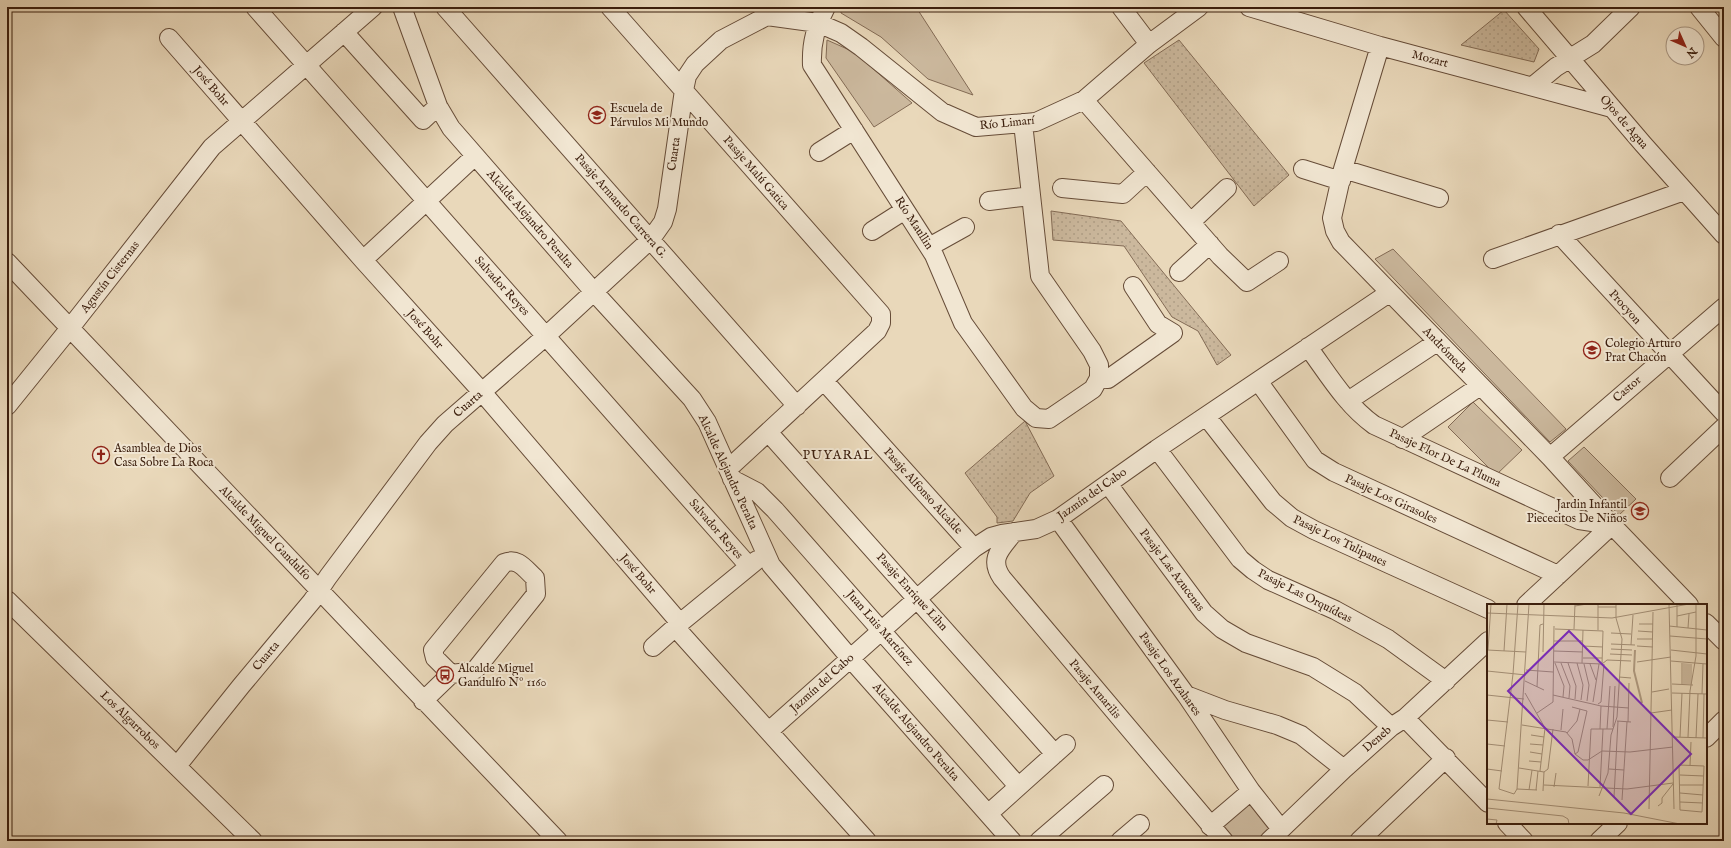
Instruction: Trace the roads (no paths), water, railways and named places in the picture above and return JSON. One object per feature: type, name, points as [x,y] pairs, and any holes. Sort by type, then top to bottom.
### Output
[{"type":"street","name":"Salvador Reyes","points":[[255,7],[748,566]]},
{"type":"street","name":"Agustín Cisternas","points":[[7,406],[212,147],[373,7]]},
{"type":"street","name":"Alcalde Alejandro Peralta","points":[[402,7],[438,106],[451,128],[594,292],[701,410],[771,565],[783,581],[850,658],[1012,841]]},
{"type":"street","name":"Pasaje Armando Carrera G.","points":[[446,7],[797,406]]},
{"type":"street","name":"Pasaje Malú Gatica","points":[[610,7],[880,314],[881,323],[877,331],[824,381]]},
{"type":"street","points":[[1121,7],[1149,44]]},
{"type":"street","name":"Río Limarí","points":[[721,40],[766,12],[822,15],[841,33],[861,47],[942,112],[976,127],[1036,122],[1084,100],[1149,44],[1200,7]]},
{"type":"street","name":"Mozart","points":[[1249,7],[1380,46],[1612,108]]},
{"type":"street","name":"Ojos de Agua","points":[[1526,7],[1684,191],[1724,235]]},
{"type":"street","points":[[1533,86],[1556,67],[1593,44],[1631,7]]},
{"type":"street","points":[[1699,7],[1724,38]]},
{"type":"street","name":"Río Maullin","points":[[822,15],[811,48],[812,64],[934,255],[964,323],[1024,408],[1036,418],[1049,419],[1093,389],[1098,378]]},
{"type":"street","points":[[344,32],[423,120],[438,106]]},
{"type":"street","name":"José Bohr","points":[[169,38],[363,260],[482,392],[677,625],[867,841]]},
{"type":"street","name":"Cuarta","points":[[177,766],[241,686],[312,602],[319,590],[428,443],[446,424],[546,336],[651,239],[663,222],[666,209],[684,90],[688,76],[695,64],[721,40]]},
{"type":"street","name":"Andrómeda","points":[[1380,46],[1342,175],[1332,218],[1335,231],[1341,242],[1550,457],[1687,604]]},
{"type":"street","points":[[1084,100],[1215,250],[1247,282],[1279,261]]},
{"type":"street","points":[[1023,123],[1040,276],[1092,351],[1099,365],[1098,378],[1108,378],[1173,333],[1158,324],[1133,286]]},
{"type":"street","points":[[820,152],[854,130]]},
{"type":"street","points":[[363,260],[475,156]]},
{"type":"street","points":[[1303,169],[1342,175],[1439,198]]},
{"type":"street","points":[[1062,188],[1123,194],[1147,172]]},
{"type":"street","points":[[1191,222],[1227,188]]},
{"type":"street","points":[[1493,259],[1559,234],[1684,191]]},
{"type":"street","points":[[989,201],[1031,196]]},
{"type":"street","points":[[872,231],[905,210]]},
{"type":"street","points":[[929,247],[965,226]]},
{"type":"street","name":"Procyon","points":[[1559,234],[1724,413]]},
{"type":"street","points":[[1179,272],[1215,250]]},
{"type":"street","name":"Alcalde Miguel Gandulfo","points":[[7,262],[423,701],[558,841]]},
{"type":"street","name":"Jazmín del Cabo","points":[[769,731],[974,548],[991,538],[1014,532],[1036,529],[1058,519],[1157,449],[1389,293]]},
{"type":"street","name":"Castor","points":[[1550,457],[1724,307]]},
{"type":"street","points":[[1348,401],[1437,342]]},
{"type":"street","name":"Pasaje Flor De La Pluma","points":[[1308,347],[1348,401],[1363,417],[1374,425],[1579,520],[1612,525]]},
{"type":"street","points":[[730,474],[768,432],[824,381]]},
{"type":"street","name":"Pasaje Alfonso Alcalde","points":[[824,381],[974,548]]},
{"type":"street","name":"Pasaje Los Girasoles","points":[[1258,381],[1315,460],[1334,472],[1558,575]]},
{"type":"street","points":[[1402,439],[1480,386]]},
{"type":"street","name":"Pasaje Los Tulipanes","points":[[1206,416],[1273,502],[1292,518],[1314,530],[1487,609]]},
{"type":"street","points":[[1670,478],[1724,427]]},
{"type":"street","name":"Pasaje Enrique Lihn","points":[[768,432],[917,598],[1060,749],[1018,786]]},
{"type":"street","name":"Pasaje Las Orquídeas","points":[[1157,449],[1240,559],[1253,570],[1268,580],[1335,610],[1388,639],[1446,681]]},
{"type":"street","name":"Juan Luis Martínez","points":[[730,474],[757,492],[775,510],[1018,786]]},
{"type":"street","name":"Pasaje Las Azucenas","points":[[1108,484],[1204,613],[1222,629],[1246,643],[1313,667],[1355,693],[1446,758],[1487,801]]},
{"type":"street","name":"Pasaje Los Azahares","points":[[1058,519],[1186,696],[1250,791],[1275,835]]},
{"type":"street","points":[[1527,604],[1612,525]]},
{"type":"street","name":"Pasaje Amarilis","points":[[1014,532],[1000,551],[995,561],[996,570],[1224,841]]},
{"type":"street","points":[[653,647],[748,566],[766,554]]},
{"type":"street","points":[[423,701],[451,674],[468,672],[476,669],[536,594],[535,578],[516,561],[510,560],[504,563],[433,650],[435,658],[451,674]]},
{"type":"street","name":"Los Algarrobos","points":[[7,600],[177,766],[250,840]]},
{"type":"street","points":[[1707,624],[1724,641]]},
{"type":"street","name":"Deneb","points":[[1275,835],[1344,769],[1446,681],[1487,642]]},
{"type":"street","points":[[1186,696],[1225,710],[1277,725],[1301,735],[1344,769]]},
{"type":"street","points":[[1707,737],[1724,720]]},
{"type":"street","points":[[1359,841],[1446,758]]},
{"type":"street","points":[[1039,841],[1104,785]]},
{"type":"street","points":[[988,814],[1018,786]]},
{"type":"street","points":[[1210,826],[1250,791]]},
{"type":"street","points":[[1120,841],[1140,824]]},
{"type":"street","points":[[1508,824],[1522,840]]},
{"type":"street","points":[[1599,841],[1617,824]]},
{"type":"place","name":"Escuela de Párvulos Mi Mundo","points":[[597,115]]},
{"type":"place","name":"Colegio Arturo Prat Chacón","points":[[1592,350]]},
{"type":"place","name":"Asamblea de Dios Casa Sobre La Roca","points":[[101,455]]},
{"type":"place","name":"Jardin Infantil Piececitos De Niños","points":[[1640,511]]},
{"type":"place","name":"Alcalde Miguel Gandulfo Nº 1160","points":[[445,675]]},
{"type":"district","name":"PUYARAL","points":[[838,455]]}]
